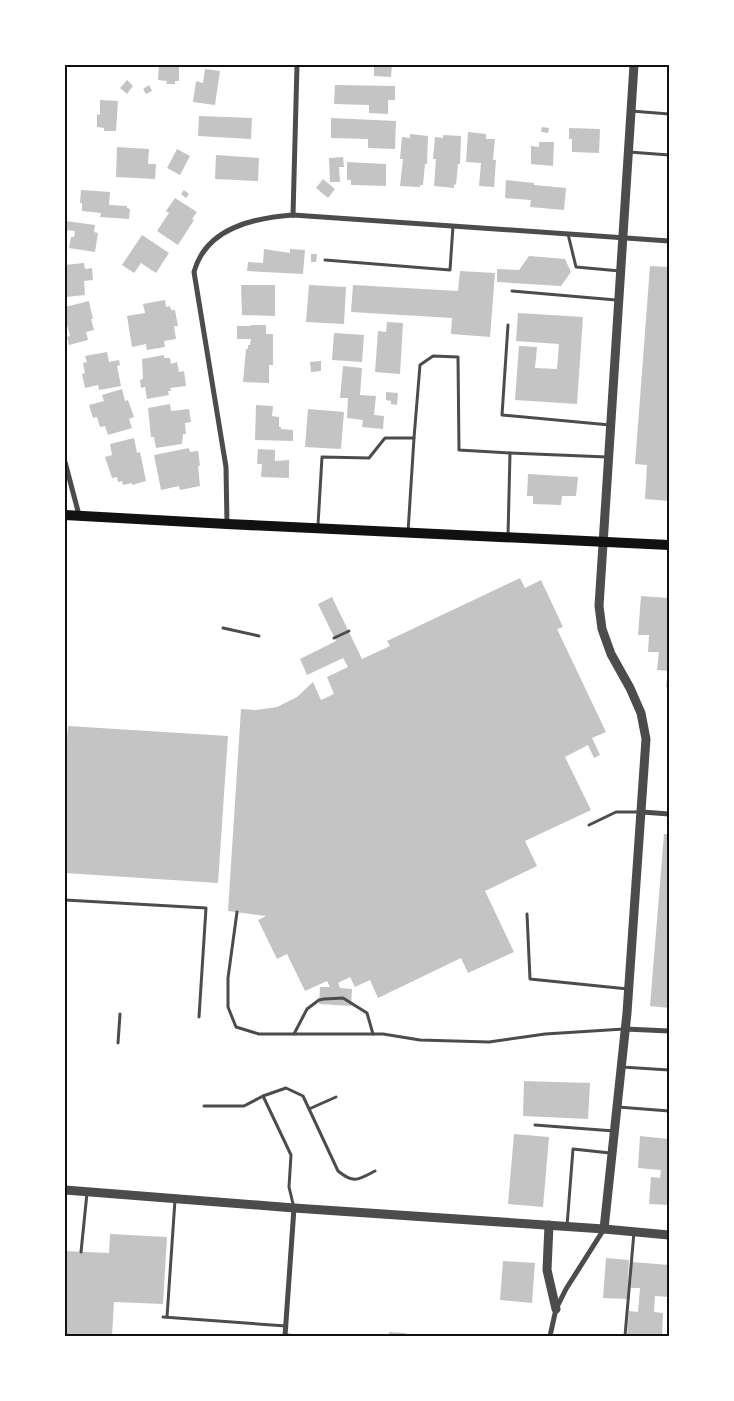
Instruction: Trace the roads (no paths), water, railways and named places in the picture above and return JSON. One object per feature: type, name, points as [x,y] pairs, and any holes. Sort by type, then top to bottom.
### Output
[{"type":"main road","points":[[65,515],[669,545]]},
{"type":"street","points":[[293,215],[297,65]]},
{"type":"street","points":[[550,1336],[556,1309],[566,1289],[604,1229],[622,1067],[642,812],[646,739],[641,713],[630,688],[611,654],[602,629],[598,606],[634,65]]},
{"type":"street","points":[[227,524],[226,467],[194,272],[203,252],[223,233],[237,225],[254,220],[293,215],[669,241]]},
{"type":"street","points":[[65,462],[79,516]]},
{"type":"street","points":[[642,812],[669,814]]},
{"type":"street","points":[[624,1029],[669,1031]]},
{"type":"street","points":[[65,1190],[669,1235]]},
{"type":"street","points":[[285,1335],[294,1208]]},
{"type":"street","points":[[549,1225],[547,1270],[556,1309]]},
{"type":"lane","points":[[631,111],[669,114]]},
{"type":"lane","points":[[628,152],[669,155]]},
{"type":"lane","points":[[325,260],[450,270],[453,226]]},
{"type":"lane","points":[[568,234],[576,268],[620,271]]},
{"type":"lane","points":[[512,291],[618,301]]},
{"type":"lane","points":[[508,325],[502,415],[610,425]]},
{"type":"lane","points":[[408,532],[420,365],[433,356],[458,357],[459,450],[608,457]]},
{"type":"lane","points":[[318,528],[322,457],[369,458],[385,438],[414,438]]},
{"type":"lane","points":[[508,536],[510,452]]},
{"type":"lane","points":[[223,628],[259,636]]},
{"type":"lane","points":[[334,638],[349,631]]},
{"type":"lane","points":[[589,825],[616,812],[642,812]]},
{"type":"lane","points":[[65,900],[206,908],[199,1017]]},
{"type":"lane","points":[[237,912],[228,988],[228,1007],[236,1027],[259,1034],[384,1034],[420,1040],[489,1042],[545,1034],[624,1029]]},
{"type":"lane","points":[[527,914],[530,979],[629,989]]},
{"type":"lane","points":[[294,1034],[307,1009],[319,1000],[343,998],[367,1012],[373,1034]]},
{"type":"lane","points":[[118,1043],[120,1014]]},
{"type":"lane","points":[[622,1067],[669,1070]]},
{"type":"lane","points":[[204,1106],[244,1106],[263,1096],[286,1088],[303,1096],[338,1171],[348,1178],[359,1179],[375,1171]]},
{"type":"lane","points":[[263,1096],[291,1155],[289,1187],[294,1208]]},
{"type":"lane","points":[[309,1109],[336,1096]]},
{"type":"lane","points":[[617,1106],[669,1111]]},
{"type":"lane","points":[[535,1125],[615,1131]]},
{"type":"lane","points":[[567,1226],[573,1149],[612,1154]]},
{"type":"lane","points":[[81,1252],[87,1192]]},
{"type":"lane","points":[[176,1199],[165,1317],[286,1326]]},
{"type":"lane","points":[[625,1336],[634,1232]]},
{"type":"lane","points":[[285,1335],[299,1336]]}]
